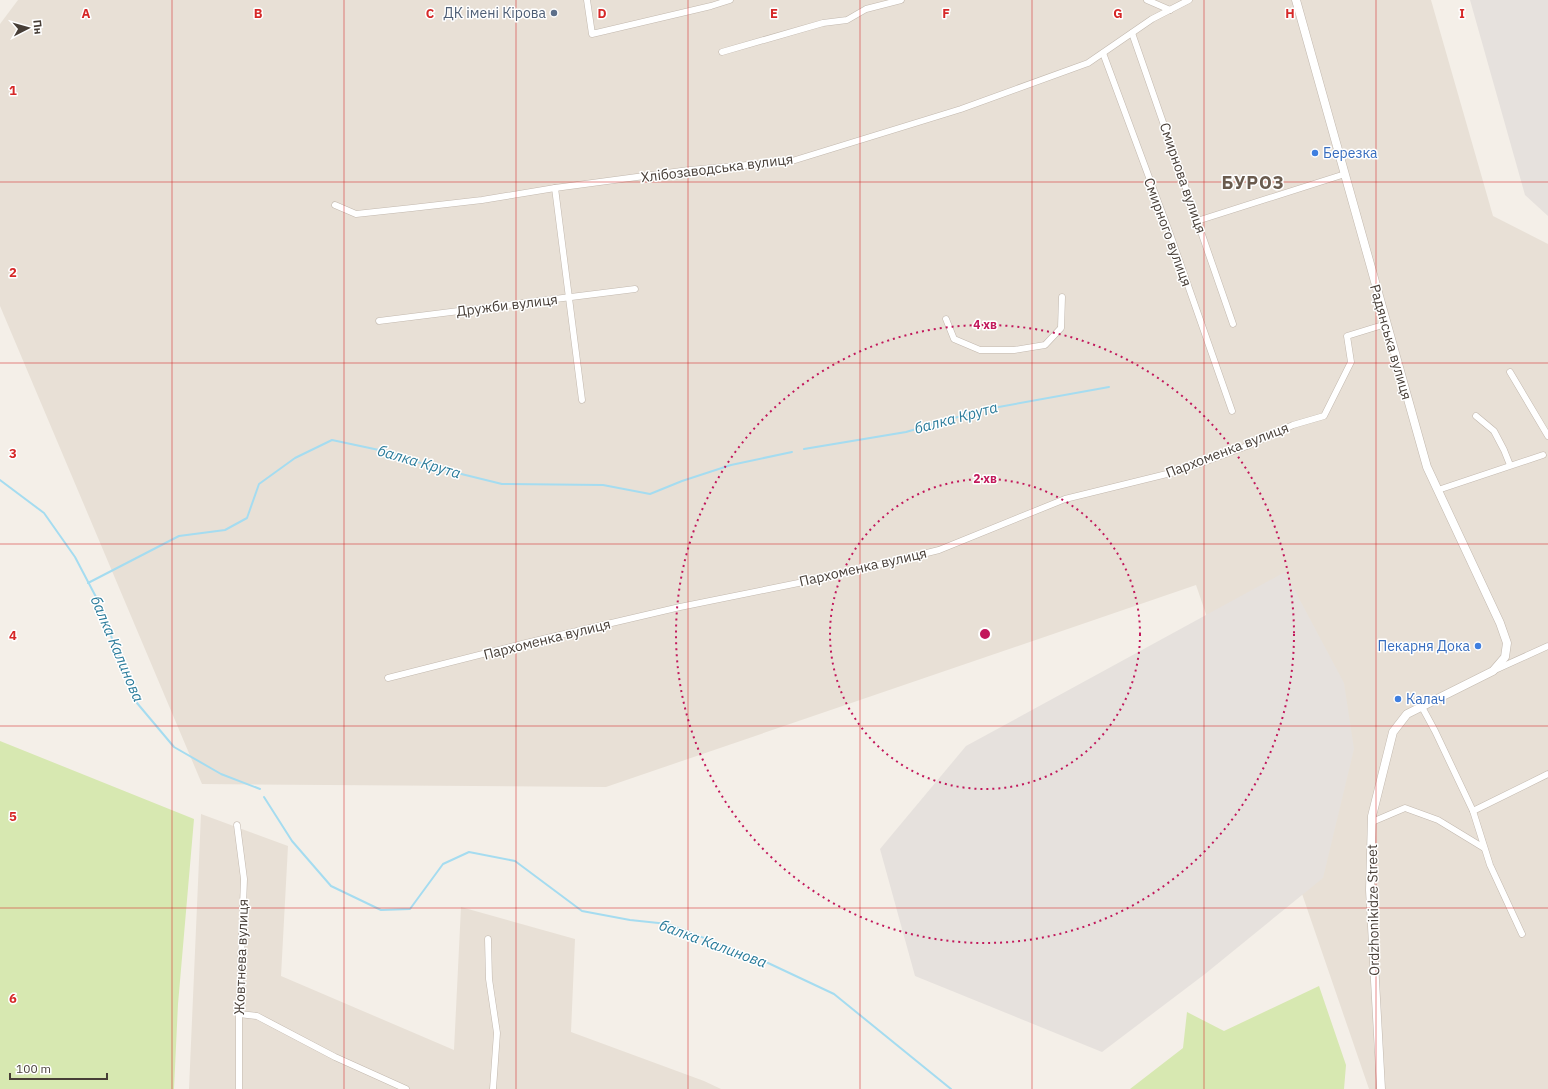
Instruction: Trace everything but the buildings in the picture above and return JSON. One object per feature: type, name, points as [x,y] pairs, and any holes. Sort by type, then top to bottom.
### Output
[{"type":"street","points":[[587,0],[592,34],[711,6],[730,0]]},
{"type":"street","points":[[722,52],[823,23],[847,20],[866,9],[901,0]]},
{"type":"street","points":[[1147,0],[1170,10]]},
{"type":"street","name":"Хлібозаводська вулиця","points":[[336,205],[356,214],[482,200],[555,188],[689,170],[792,161],[961,109],[1088,63],[1152,19],[1189,0]]},
{"type":"street","name":"Радянська вулиця","points":[[1296,0],[1427,467],[1507,642],[1505,657],[1493,671]]},
{"type":"street","name":"Смирнова вулиця","points":[[1132,33],[1233,324]]},
{"type":"street","name":"Смирного вулиця","points":[[1103,53],[1170,234],[1232,411]]},
{"type":"street","points":[[1197,220],[1345,174]]},
{"type":"street","points":[[555,188],[582,400]]},
{"type":"street","name":"Дружби вулиця","points":[[379,321],[636,289]]},
{"type":"street","points":[[946,319],[954,339],[980,350],[1014,350],[1046,345],[1061,328],[1062,297]]},
{"type":"street","name":"Пархоменка вулиця","points":[[388,678],[674,608],[833,576],[939,550],[1065,499],[1183,470],[1247,446],[1292,425],[1324,416],[1351,362],[1347,336],[1386,324]]},
{"type":"street","points":[[1510,372],[1548,436]]},
{"type":"street","points":[[1476,416],[1494,431],[1510,465]]},
{"type":"street","points":[[1438,490],[1543,455]]},
{"type":"street","points":[[1493,671],[1548,646]]},
{"type":"street","name":"Ordzhonikidze Street","points":[[1381,1089],[1370,890],[1372,816],[1393,732],[1407,714],[1493,671]]},
{"type":"street","points":[[1422,707],[1473,811],[1490,866],[1522,934]]},
{"type":"street","points":[[1473,811],[1548,774]]},
{"type":"street","points":[[1372,822],[1405,808],[1438,820],[1484,848]]},
{"type":"street","name":"Жовтнева вулиця","points":[[237,825],[244,879],[239,1014],[239,1089]]},
{"type":"street","points":[[488,939],[490,979],[497,1033],[492,1089]]},
{"type":"street","points":[[239,1014],[257,1016],[335,1057],[406,1089]]},
{"type":"shaded area","points":[[18,0],[1431,0],[1493,216],[1548,244],[1548,1089],[1369,1089],[1196,585],[606,787],[202,784],[0,306],[0,24]]},
{"type":"shaded area","points":[[1470,0],[1548,0],[1548,216],[1525,195]]},
{"type":"shaded area","points":[[1285,572],[1344,683],[1354,749],[1323,878],[1205,974],[1102,1052],[915,976],[880,849],[966,746]]},
{"type":"shaded area","points":[[201,814],[288,846],[281,976],[454,1050],[461,907],[575,939],[571,1032],[704,1081],[721,1089],[189,1089]]},
{"type":"green space","points":[[0,741],[194,819],[178,1004],[174,1089],[0,1089]]},
{"type":"green space","points":[[1319,986],[1346,1065],[1344,1089],[1130,1089],[1183,1048],[1187,1012],[1224,1031]]},
{"type":"waterway","name":"балка Крута","points":[[804,449],[906,432],[982,410],[1109,387]]},
{"type":"waterway","name":"балка Крута","points":[[88,583],[179,536],[225,530],[247,518],[259,484],[295,458],[332,440],[379,450],[437,468],[502,484],[603,485],[650,494],[682,481],[731,465],[792,452]]},
{"type":"waterway","name":"балка Калинова","points":[[0,480],[44,513],[75,557],[96,597],[137,703],[174,747],[221,774],[260,789]]},
{"type":"waterway","name":"балка Калинова","points":[[264,797],[292,841],[331,886],[381,910],[410,909],[443,864],[469,852],[515,861],[582,911],[630,920],[668,924],[766,962],[834,994],[951,1089]]},
{"type":"place","name":"ДК імені Кірова","points":[[554,13]]},
{"type":"place","name":"Березка","points":[[1315,153]]},
{"type":"place","name":"Пекарня Дока","points":[[1478,646]]},
{"type":"place","name":"Калач","points":[[1398,699]]},
{"type":"district","name":"БУРОЗ","points":[[1253,183]]}]
